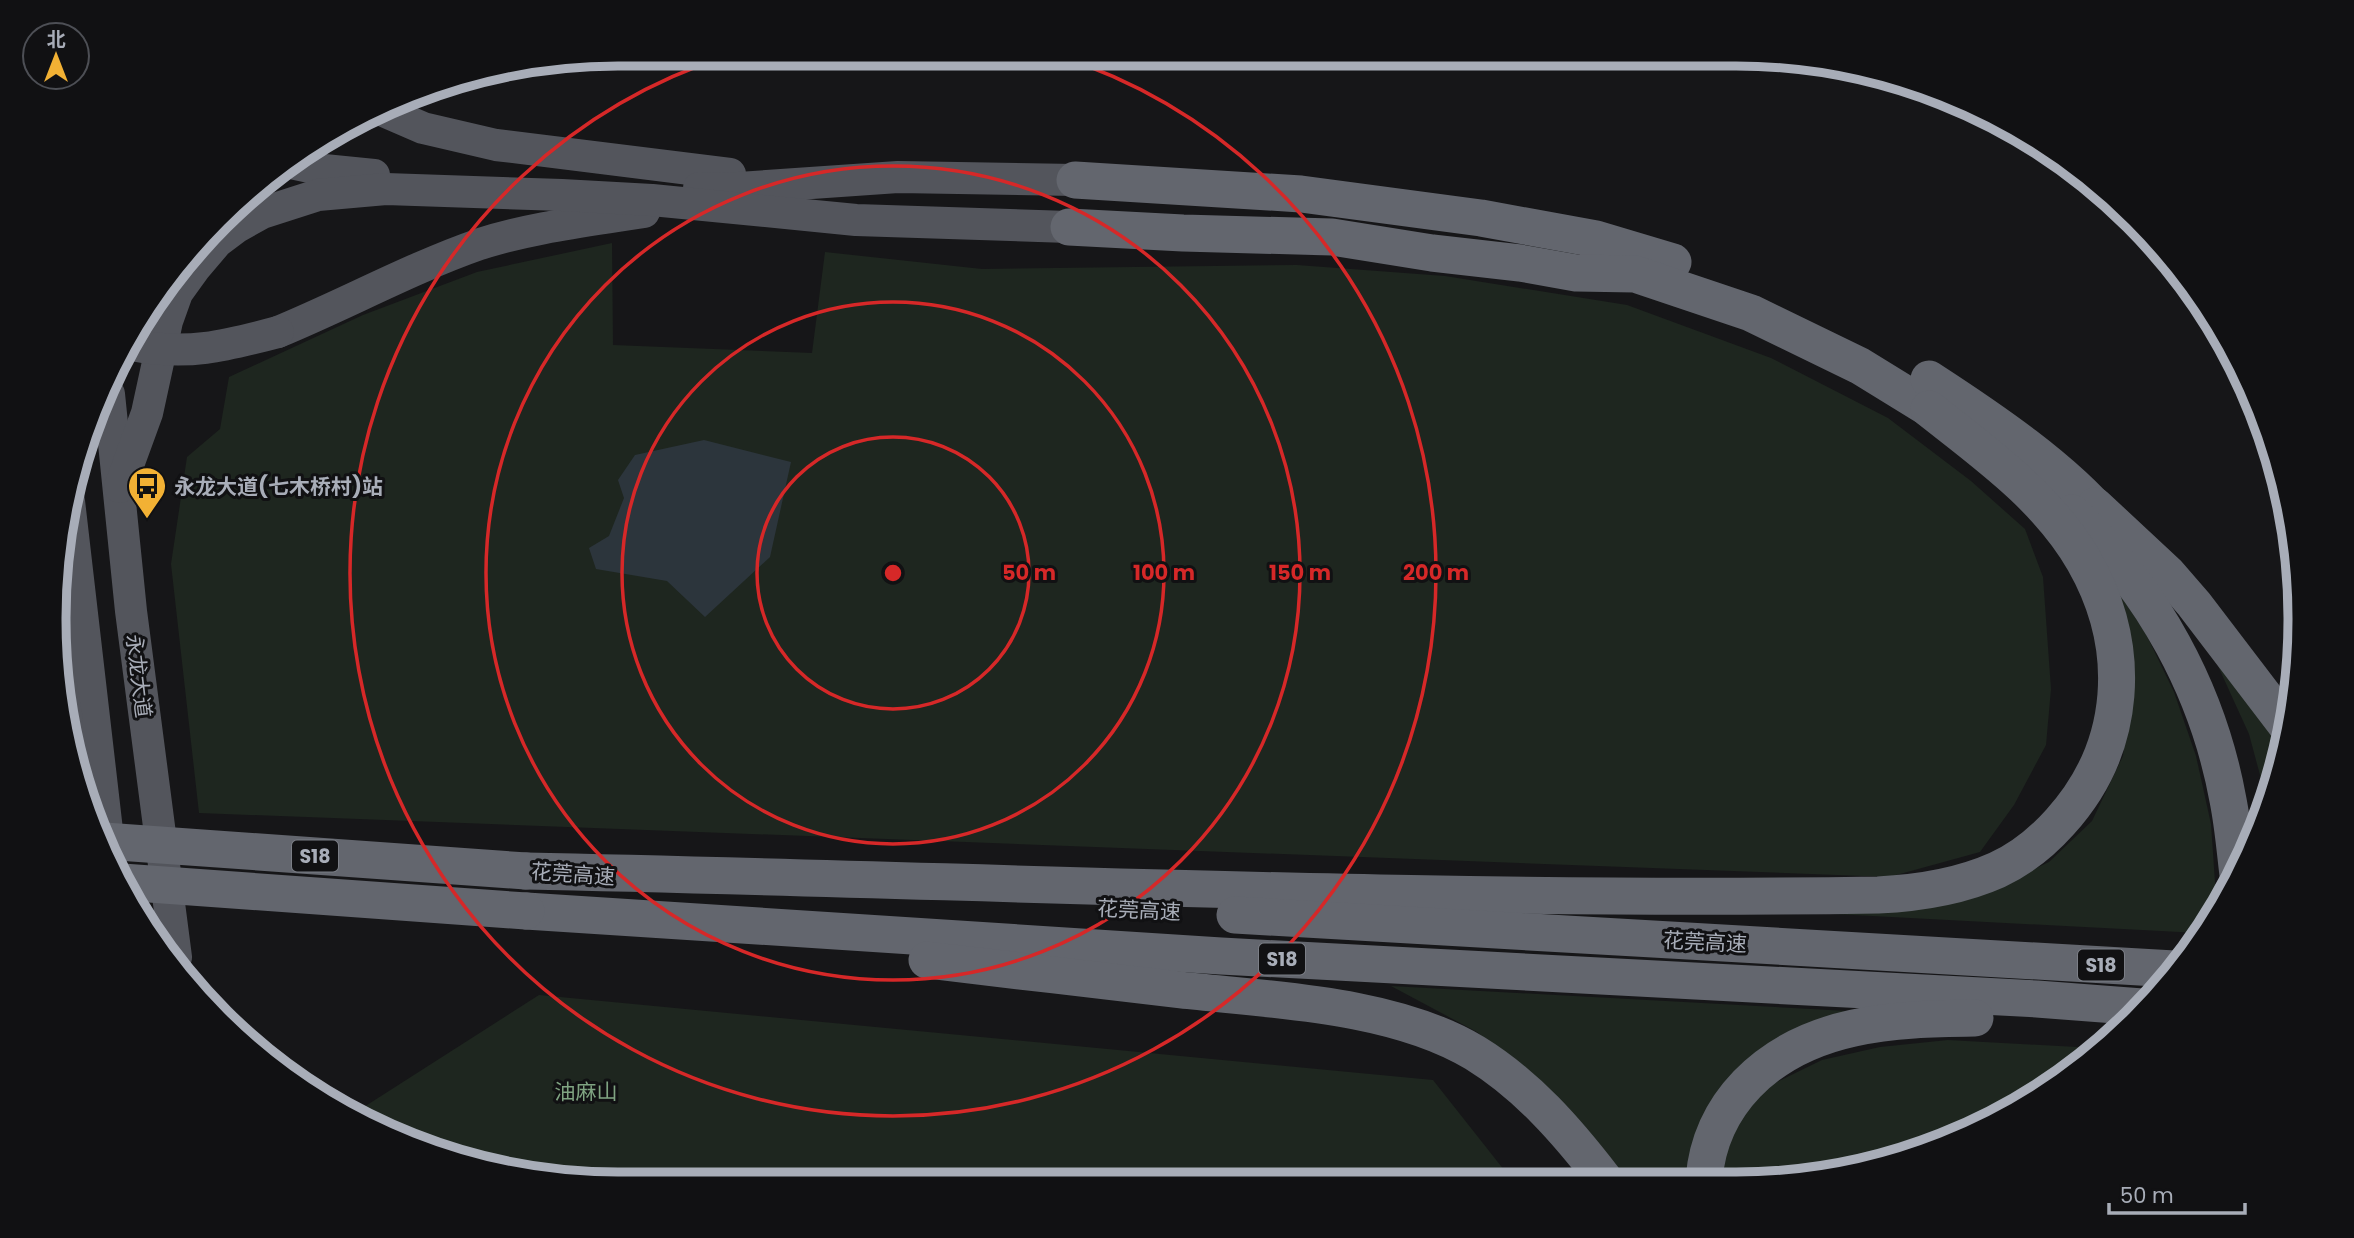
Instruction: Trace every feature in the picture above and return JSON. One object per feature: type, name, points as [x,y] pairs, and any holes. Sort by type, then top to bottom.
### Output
[{"type":"highway","points":[[1075,180],[1301,194],[1481,218],[1596,239],[1707,273],[1814,315],[1929,379],[1985,417],[2094,505],[2168,574],[2279,715]]},
{"type":"highway","points":[[1069,227],[1332,237],[1576,273],[1635,274],[1751,313],[1860,366],[1996,449],[2050,492],[2115,558],[2162,623],[2206,715],[2228,801],[2235,853]]},
{"type":"highway","points":[[526,871],[1292,892],[1545,896],[1878,895],[1918,893],[1970,881],[2000,869],[2042,841],[2085,789],[2100,760],[2112,722],[2116,701],[2117,657],[2104,603],[2089,571],[2065,532],[2038,500],[1990,457],[1929,409]]},
{"type":"highway","points":[[2094,505],[2154,577],[2196,645],[2220,699],[2232,736],[2250,816]]},
{"type":"highway","name":"花莞高速","points":[[114,842],[1147,911],[2162,968]]},
{"type":"highway","name":"花莞高速","points":[[134,883],[526,911],[2037,1008],[2129,1007]]},
{"type":"highway","points":[[526,911],[1276,1000],[1387,1019],[1440,1035],[1475,1053],[1504,1073],[1530,1094],[1598,1172]]},
{"type":"highway","points":[[1705,1172],[1713,1136],[1735,1096],[1772,1061],[1816,1038],[1869,1024],[2037,1008],[2114,1020]]},
{"type":"main road","points":[[393,115],[423,128],[496,145],[815,183]]},
{"type":"main road","points":[[304,166],[324,170],[412,177],[723,189],[898,177],[1075,180]]},
{"type":"main road","points":[[120,487],[147,413],[167,320],[177,293],[217,242],[237,227],[262,213],[318,195],[386,190],[575,195],[878,221],[1069,227]]},
{"type":"main road","points":[[139,346],[194,350],[223,347],[278,332],[443,258],[514,234],[652,211],[738,210]]},
{"type":"main road","name":"永龙大道","points":[[110,405],[131,611],[175,946]]},
{"type":"main road","points":[[73,535],[106,823]]},
{"type":"green space","points":[[612,243],[613,345],[812,353],[825,252],[982,269],[1297,265],[1445,276],[1627,305],[1771,358],[1888,418],[1971,481],[2025,529],[2043,577],[2051,689],[2046,745],[2014,805],[1980,852],[1889,877],[199,813],[171,564],[187,457],[220,429],[229,377],[363,315],[477,272]]},
{"type":"green space","points":[[2106,573],[2146,634],[2174,692],[2196,756],[2211,824],[2216,890],[2189,932],[1834,914],[1967,900],[2049,862],[2092,821],[2123,756],[2130,694]]},
{"type":"green space","points":[[2213,655],[2276,733],[2262,783],[2249,734]]},
{"type":"green space","points":[[1391,986],[1848,1011],[1768,1045],[1694,1172],[1612,1172],[1543,1087],[1477,1032]]},
{"type":"green space","name":"油麻山","points":[[539,995],[1433,1080],[1506,1172],[583,1170],[547,1167],[476,1153],[408,1129],[362,1108]]},
{"type":"green space","points":[[1948,1040],[2083,1047],[2042,1078],[1979,1115],[1913,1142],[1878,1153],[1807,1167],[1721,1172],[1737,1117],[1773,1084],[1822,1060],[1880,1047]]},
{"type":"shaded area","points":[[704,440],[791,462],[770,557],[705,617],[667,581],[596,569],[589,548],[609,536],[624,498],[618,480],[635,455]]},
{"type":"place","name":"永龙大道(七木桥村)站","points":[[147,520]]}]
